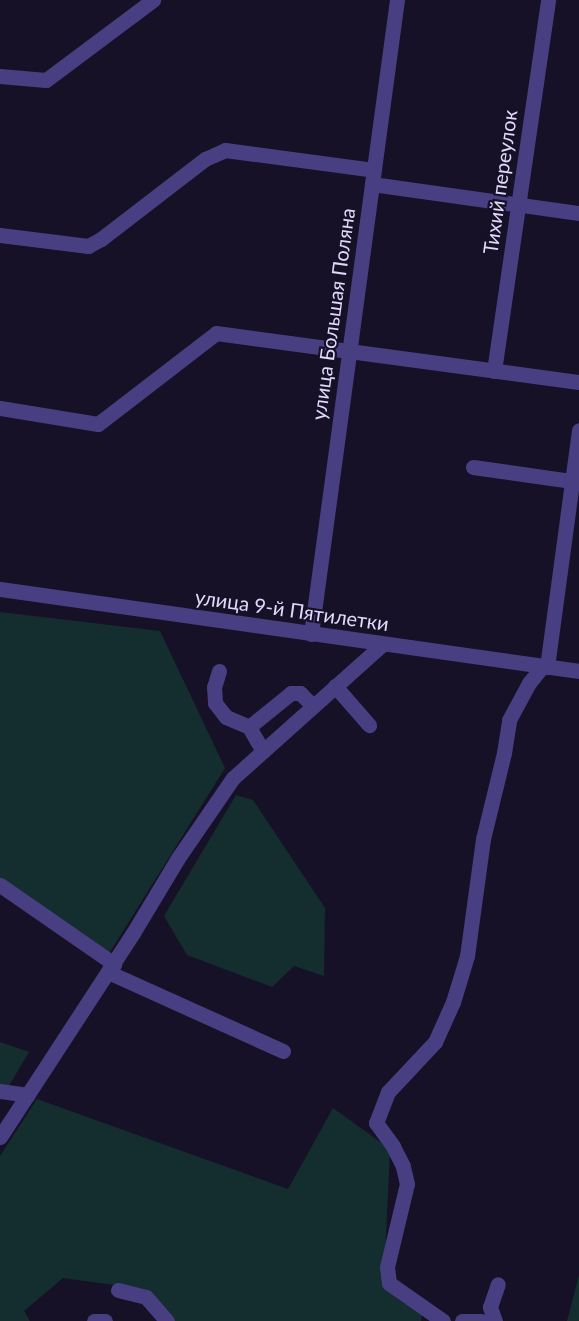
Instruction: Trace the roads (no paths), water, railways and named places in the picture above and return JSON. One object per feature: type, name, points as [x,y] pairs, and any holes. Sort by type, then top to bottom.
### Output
[{"type":"street","points":[[0,76],[46,80],[153,0]]},
{"type":"street","name":"улица Большая Поляна","points":[[311,634],[397,0]]},
{"type":"street","name":"Тихий переулок","points":[[495,371],[517,204],[548,0]]},
{"type":"street","points":[[0,235],[88,246],[102,239],[205,159],[225,150],[517,204],[579,213]]},
{"type":"street","points":[[0,408],[98,424],[216,333],[579,382]]},
{"type":"street","points":[[443,1321],[389,1283],[387,1267],[407,1184],[403,1166],[393,1146],[376,1123],[388,1092],[435,1042],[453,1002],[467,956],[483,839],[504,753],[509,720],[525,689],[545,667],[575,482],[579,430]]},
{"type":"street","points":[[473,467],[575,482]]},
{"type":"street","name":"улица 9-й Пятилетки","points":[[0,589],[579,672]]},
{"type":"street","points":[[0,1137],[111,968],[178,858],[233,778],[382,644]]},
{"type":"street","points":[[219,671],[214,687],[215,704],[226,717],[249,727],[263,751]]},
{"type":"street","points":[[334,686],[369,725]]},
{"type":"street","points":[[249,727],[291,693],[300,693],[312,705]]},
{"type":"street","points":[[0,885],[111,968],[283,1052]]},
{"type":"street","points":[[0,1091],[28,1095]]},
{"type":"street","points":[[495,1321],[490,1307],[498,1284]]},
{"type":"street","points":[[118,1290],[146,1297],[167,1321]]},
{"type":"street","points":[[94,1321],[105,1321]]},
{"type":"street","points":[[462,1321],[481,1321]]}]
